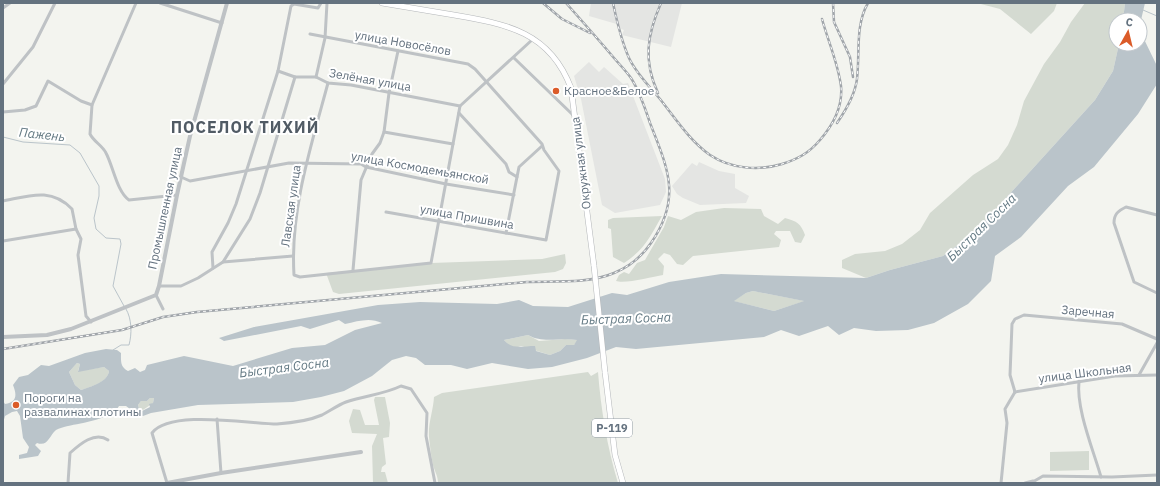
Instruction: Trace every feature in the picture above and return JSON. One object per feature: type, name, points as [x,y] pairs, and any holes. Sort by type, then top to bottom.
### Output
[{"type":"highway","name":"Окружная улица","points":[[382,3],[406,5],[503,24],[533,38],[550,52],[563,68],[571,88],[576,118],[615,455],[623,483]]},
{"type":"street","points":[[3,8],[10,3]]},
{"type":"street","points":[[3,84],[33,47],[55,3]]},
{"type":"street","points":[[136,3],[92,105],[90,134],[106,152],[120,188],[125,197],[129,200],[133,201],[151,196],[177,195]]},
{"type":"street","points":[[160,3],[222,23]]},
{"type":"street","name":"Промышленная улица","points":[[156,294],[159,286],[190,136],[227,3]]},
{"type":"street","points":[[212,268],[212,252],[228,223],[236,204],[245,171],[278,71],[291,6],[294,4],[318,8],[321,3]]},
{"type":"street","points":[[316,77],[325,38],[327,15],[326,3]]},
{"type":"street","name":"улица Новосёлов","points":[[310,34],[468,64],[542,146],[559,171],[546,240]]},
{"type":"street","points":[[398,51],[389,93],[384,132],[366,167],[362,180],[353,270],[431,263],[460,106],[485,82],[514,58],[533,38]]},
{"type":"street","points":[[514,58],[576,118]]},
{"type":"street","name":"Зелёная улица","points":[[278,71],[295,77],[316,77],[328,83],[460,106]]},
{"type":"street","points":[[223,262],[250,219],[295,77]]},
{"type":"street","points":[[3,112],[25,110],[36,106],[48,81],[81,101],[92,105]]},
{"type":"street","name":"Лавская улица","points":[[328,83],[302,184],[293,256],[294,275],[300,277],[353,270]]},
{"type":"street","points":[[459,113],[506,164],[509,172],[517,177]]},
{"type":"street","points":[[384,132],[453,144]]},
{"type":"street","points":[[506,233],[519,167],[542,146]]},
{"type":"street","name":"улица Космодемьянской","points":[[181,177],[190,181],[290,163],[361,164],[366,167],[446,184],[514,195]]},
{"type":"street","points":[[3,201],[39,194],[50,194],[68,204],[72,209],[76,229],[80,239],[78,255],[86,316],[91,322]]},
{"type":"street","points":[[1157,215],[1126,207],[1118,211],[1114,216],[1114,223],[1134,282],[1157,293]]},
{"type":"street","name":"улица Пришвина","points":[[386,212],[546,240]]},
{"type":"street","points":[[3,241],[76,229]]},
{"type":"street","points":[[159,286],[181,286],[223,262],[293,256]]},
{"type":"street","points":[[3,337],[47,335],[91,322],[156,294],[163,309]]},
{"type":"street","name":"Заречная","points":[[1015,392],[1010,375],[1012,324],[1015,319],[1024,315],[1122,324],[1157,339]]},
{"type":"street","points":[[1139,376],[1157,343]]},
{"type":"street","name":"улица Школьная","points":[[1015,392],[1115,376],[1157,375]]},
{"type":"street","points":[[1079,381],[1078,389],[1083,413],[1101,477]]},
{"type":"street","points":[[361,452],[221,473],[167,483],[152,433],[157,427],[174,422],[217,419],[276,424],[303,421],[321,415],[345,402],[369,395],[387,393],[401,386],[411,389],[427,413],[426,436],[435,483]]},
{"type":"street","points":[[1001,483],[1007,423],[1005,409],[1015,392]]},
{"type":"street","points":[[217,419],[221,473]]},
{"type":"street","points":[[68,483],[70,453],[82,443],[98,436],[102,436],[108,440]]},
{"type":"street","points":[[1031,483],[1043,476],[1101,477],[1157,475]]},
{"type":"street","points":[[1025,483],[1039,479]]},
{"type":"shaded area","points":[[591,3],[682,3],[671,47],[622,35],[624,30],[619,28],[620,25],[589,16]]},
{"type":"shaded area","points":[[977,3],[1057,3],[1054,11],[1031,34],[1000,9]]},
{"type":"shaded area","points":[[1085,3],[1125,3],[1124,12],[1108,12],[1108,52],[1117,52],[1113,71],[1095,100],[975,232],[943,256],[866,278],[842,268],[842,260],[855,254],[885,251],[902,244],[920,230],[930,213],[973,175],[998,159],[1008,145],[1017,125],[1024,101],[1044,64],[1060,42],[1071,22]]},
{"type":"shaded area","points":[[589,62],[599,72],[604,67],[623,84],[628,83],[665,179],[666,192],[660,205],[615,213],[602,205],[581,99],[574,76]]},
{"type":"shaded area","points":[[699,162],[719,171],[735,174],[735,188],[749,196],[746,203],[700,205],[677,194],[672,186],[692,163],[697,166]]},
{"type":"shaded area","points":[[724,208],[761,209],[764,216],[778,224],[785,218],[793,220],[802,228],[805,235],[801,243],[795,242],[790,231],[776,231],[774,234],[781,240],[779,247],[693,256],[683,265],[677,264],[670,255],[664,253],[658,259],[664,266],[663,275],[632,281],[616,281],[619,275],[624,272],[629,274],[637,263],[645,260],[664,227],[668,216],[681,220],[696,212]]},
{"type":"shaded area","points":[[662,216],[650,237],[631,258],[624,263],[613,257],[611,229],[608,228],[608,220],[613,218]]},
{"type":"shaded area","points":[[565,254],[566,263],[563,269],[555,272],[339,294],[333,292],[326,273],[431,263],[542,259]]},
{"type":"shaded area","points":[[753,291],[805,301],[774,311],[733,301],[746,293]]},
{"type":"shaded area","points":[[528,335],[539,341],[565,339],[578,340],[574,345],[566,345],[560,351],[550,355],[521,346],[515,348],[509,346],[504,340]]},
{"type":"shaded area","points":[[77,363],[80,364],[78,371],[104,367],[109,371],[108,375],[98,384],[81,390],[75,385],[69,372]]},
{"type":"shaded area","points":[[588,372],[591,376],[598,372],[605,428],[618,483],[438,483],[432,462],[429,437],[429,427],[434,397],[442,393]]},
{"type":"shaded area","points":[[375,397],[385,397],[390,423],[389,437],[383,438],[386,464],[382,467],[381,472],[385,472],[388,483],[373,483],[372,446],[377,434],[352,433],[349,421],[353,409],[360,410],[365,425],[379,425],[374,400]]},
{"type":"shaded area","points":[[150,398],[154,398],[153,403],[140,412],[138,405],[141,401],[147,401]]},
{"type":"shaded area","points":[[1089,451],[1089,470],[1050,471],[1050,452]]},
{"type":"water","points":[[1125,3],[1145,3],[1143,12],[1124,12]]},
{"type":"water","name":"Быстрая Сосна","points":[[1148,47],[1157,66],[1157,84],[1138,114],[1094,167],[1068,186],[1021,237],[995,256],[991,281],[968,304],[934,323],[908,330],[876,331],[854,328],[839,335],[828,326],[799,336],[781,330],[764,337],[636,349],[616,347],[587,358],[552,367],[528,369],[492,363],[467,369],[451,365],[425,365],[416,358],[406,356],[392,360],[372,376],[344,391],[293,402],[198,405],[151,413],[143,416],[138,415],[126,406],[119,406],[116,410],[104,417],[57,429],[44,444],[37,443],[35,445],[41,451],[38,456],[19,459],[19,455],[27,453],[29,447],[23,438],[20,416],[17,411],[5,416],[3,423],[3,401],[5,404],[14,400],[15,392],[13,385],[19,377],[28,375],[41,365],[49,366],[85,353],[106,349],[117,350],[121,353],[122,366],[128,371],[135,368],[140,372],[145,370],[147,365],[184,356],[233,366],[292,348],[325,345],[355,330],[382,323],[368,320],[345,324],[339,320],[310,329],[301,326],[224,341],[219,338],[254,327],[378,305],[420,302],[497,304],[519,300],[533,306],[568,307],[612,293],[627,295],[669,282],[721,274],[866,278],[943,256],[975,232],[1095,100],[1113,71],[1117,52],[1148,52]],"holes":[[[753,291],[804,301],[774,311],[734,301],[746,293]],[[528,335],[534,338],[546,340],[577,340],[574,345],[566,345],[560,351],[550,355],[536,351],[535,346],[514,346],[510,345],[504,340]],[[77,363],[80,364],[78,372],[104,367],[109,371],[108,375],[94,386],[81,390],[75,385],[69,372]],[[150,398],[154,398],[153,403],[149,404],[150,407],[140,412],[138,405],[141,401],[147,401]]]},
{"type":"waterway","points":[[1143,10],[1157,16]]},
{"type":"waterway","name":"Пажень","points":[[3,137],[23,142],[70,145],[80,153],[99,186],[99,196],[94,218],[96,229],[106,238],[120,239],[121,244],[113,286],[124,306]]},
{"type":"waterway","name":"Пажень","points":[[113,350],[121,345],[129,345],[131,327],[126,309]]},
{"type":"railway","points":[[543,3],[562,19],[590,33]]},
{"type":"railway","points":[[3,349],[122,330],[163,317],[197,312],[527,282],[560,282],[593,279],[604,277],[625,268],[644,252],[661,227],[669,197],[669,183],[666,169],[642,100],[631,78],[566,3]]},
{"type":"railway","points":[[613,3],[626,51],[632,64],[683,129],[696,143],[718,160],[736,166],[755,168],[773,166],[798,158],[816,145],[833,122],[839,108],[841,86],[840,77],[822,19]]},
{"type":"railway","points":[[658,93],[650,70],[649,48],[650,37],[661,3]]},
{"type":"railway","points":[[833,3],[834,22],[850,57],[853,77]]},
{"type":"railway","points":[[837,123],[850,102],[856,85],[861,21],[868,3]]},
{"type":"place","name":"Красное&Белое","points":[[556,91]]},
{"type":"place","name":"Пороги на развалинах плотины","points":[[16,405]]},
{"type":"district","name":"ПОСЕЛОК ТИХИЙ","points":[[245,127]]}]
